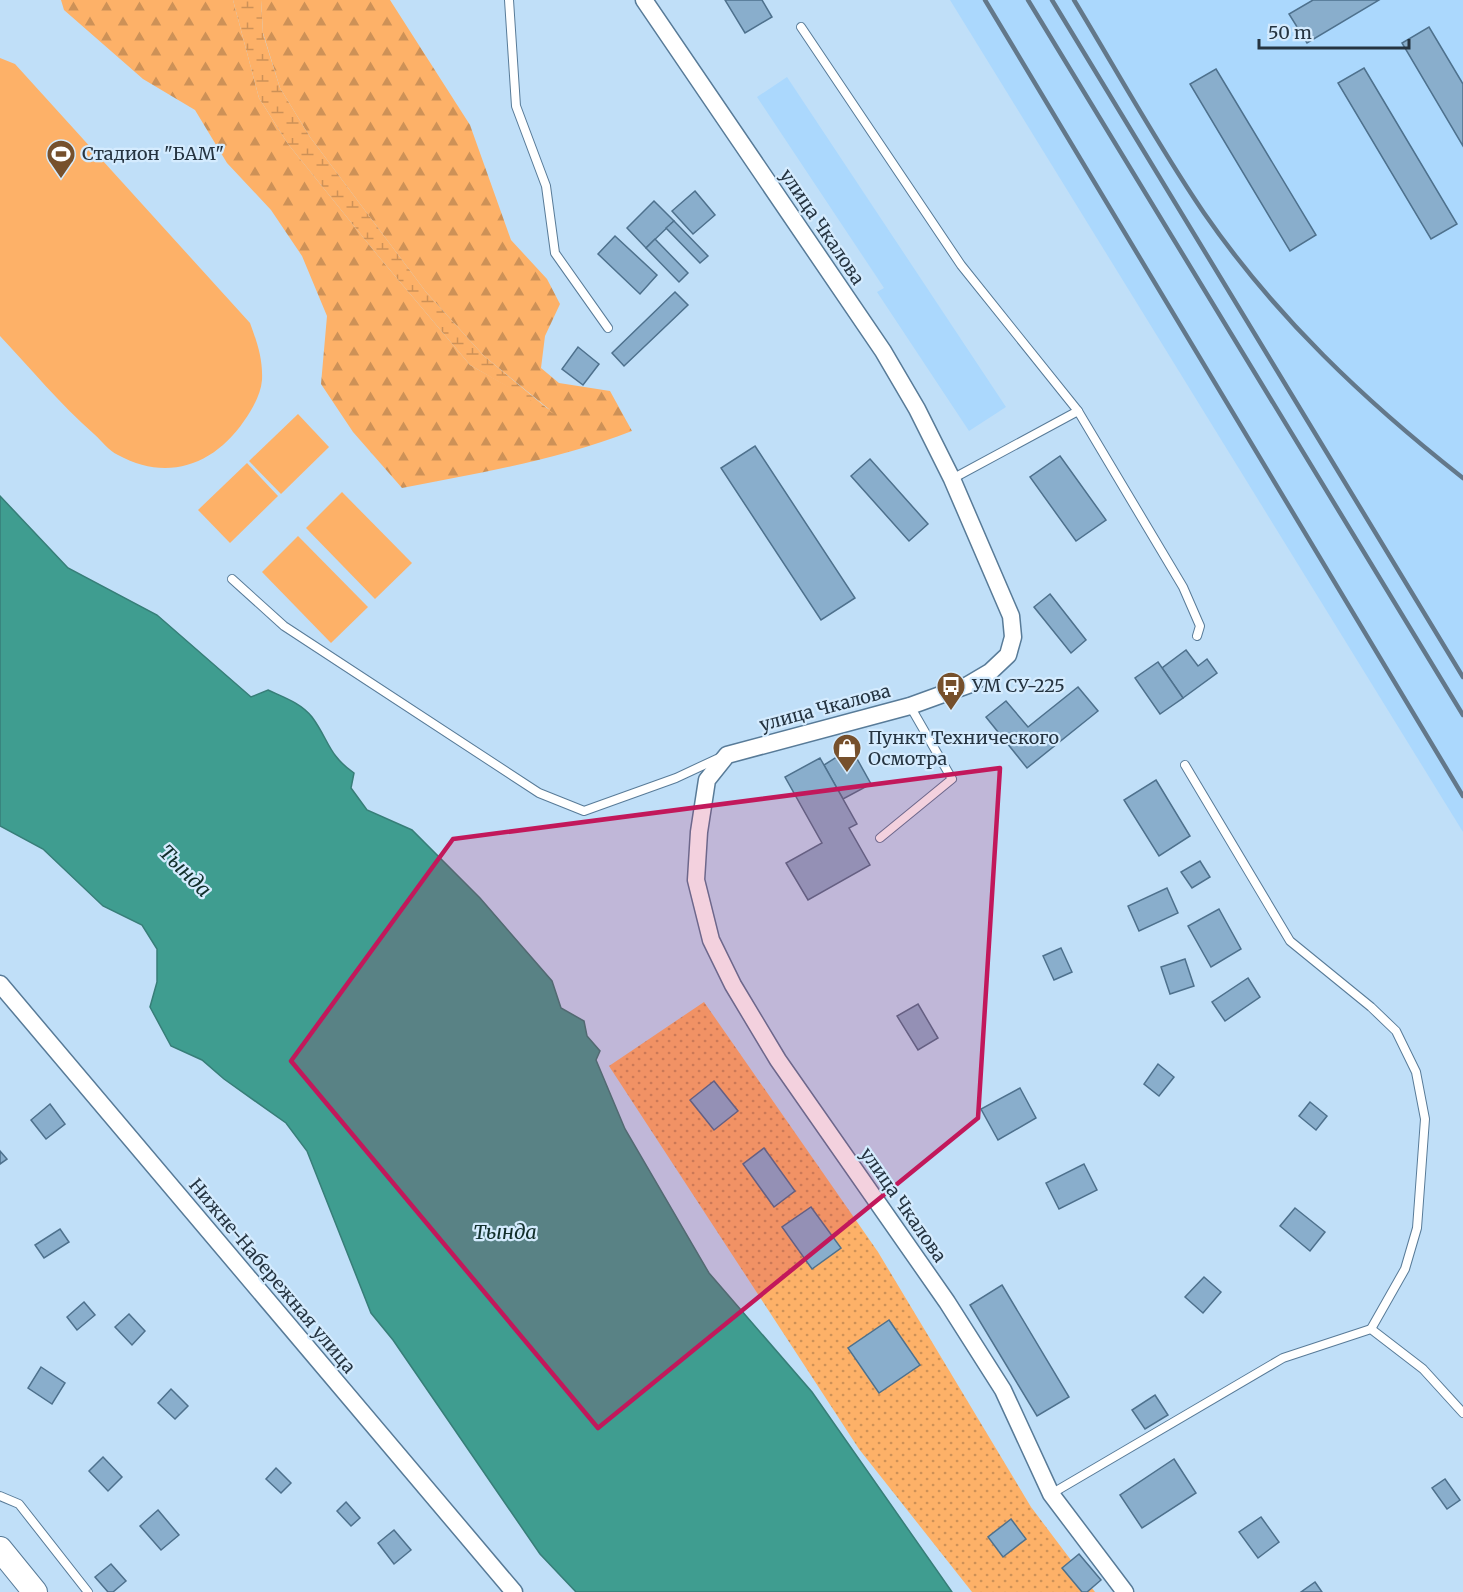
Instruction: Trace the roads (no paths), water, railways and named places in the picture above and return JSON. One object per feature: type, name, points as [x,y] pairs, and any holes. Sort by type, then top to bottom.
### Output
[{"type":"street","name":"улица Чкалова","points":[[644,0],[883,351],[918,409],[1004,595],[1011,616],[1013,637],[1008,655],[990,672],[968,685],[910,706],[727,755],[707,780],[699,832],[696,880],[711,940],[733,985],[778,1059],[947,1302],[1003,1390],[1052,1494],[1125,1592]]},
{"type":"street","name":"Нижне-Набережная улица","points":[[0,984],[514,1592]]},
{"type":"street","points":[[0,1549],[35,1592]]},
{"type":"lane","points":[[509,0],[516,106],[546,186],[555,253],[608,328]]},
{"type":"lane","points":[[801,27],[961,265],[1078,411],[1183,586],[1200,626],[1197,636]]},
{"type":"lane","points":[[952,479],[1078,411]]},
{"type":"lane","points":[[232,579],[284,626],[539,793],[584,811],[676,778],[727,755]]},
{"type":"lane","points":[[880,838],[952,779],[910,706]]},
{"type":"lane","points":[[1052,1494],[1283,1358],[1371,1329],[1405,1269],[1417,1228],[1425,1119],[1416,1072],[1396,1031],[1371,1007],[1290,941],[1185,765]]},
{"type":"lane","points":[[1371,1329],[1423,1369],[1463,1413]]},
{"type":"lane","points":[[0,1496],[19,1504],[88,1592]]},
{"type":"water","name":"Тында","points":[[0,496],[68,568],[157,615],[251,697],[268,690],[303,708],[318,725],[339,760],[354,773],[351,788],[367,810],[412,830],[480,898],[552,981],[561,1008],[584,1021],[587,1036],[600,1051],[596,1060],[625,1129],[709,1273],[812,1392],[952,1592],[576,1592],[540,1554],[393,1340],[371,1313],[307,1151],[286,1123],[224,1079],[202,1060],[171,1046],[150,1007],[157,982],[157,949],[142,925],[103,906],[43,849],[0,826]]},
{"type":"railway","points":[[985,0],[1463,796]]},
{"type":"railway","points":[[1028,0],[1463,715]]},
{"type":"railway","points":[[1052,0],[1463,677]]},
{"type":"railway","points":[[1074,0],[1187,187],[1231,251],[1291,322],[1323,355],[1391,419],[1463,478]]},
{"type":"place","name":"Стадион \"БАМ\"","points":[[61,180]]},
{"type":"place","name":"УМ СУ-225","points":[[951,712]]},
{"type":"place","name":"Пункт Технического Осмотра","points":[[847,774]]}]
